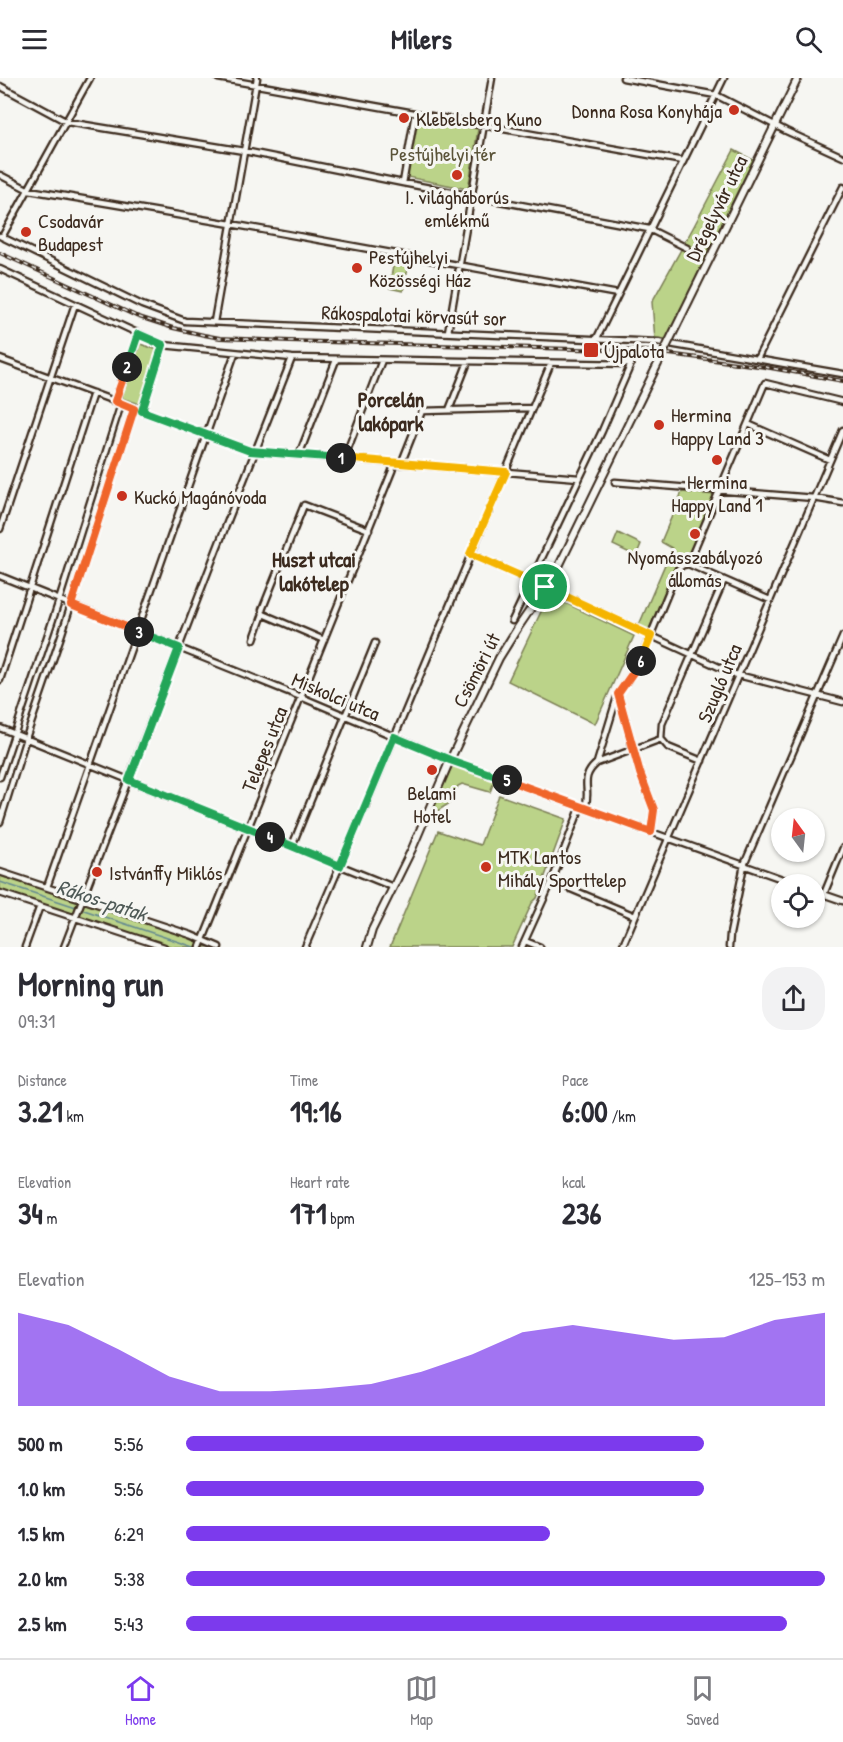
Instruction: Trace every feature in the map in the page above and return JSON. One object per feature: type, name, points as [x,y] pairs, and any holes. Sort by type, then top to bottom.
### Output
[{"type":"main road","name":"Drégelyvár utca","points":[[663,353],[798,78]]},
{"type":"main road","name":"Csömöri út","points":[[367,947],[372,930],[412,849],[450,760],[499,658],[563,558],[663,353]]},
{"type":"street","points":[[1,237],[90,78]]},
{"type":"street","points":[[218,78],[683,161]]},
{"type":"street","points":[[214,322],[257,78]]},
{"type":"street","points":[[448,332],[492,78]]},
{"type":"street","points":[[623,78],[716,95],[843,157]]},
{"type":"street","points":[[597,338],[724,78]]},
{"type":"street","points":[[0,86],[67,122],[244,151],[649,229],[687,249]]},
{"type":"street","points":[[403,183],[416,114]]},
{"type":"street","points":[[0,175],[29,190],[618,294]]},
{"type":"street","points":[[757,359],[843,187]]},
{"type":"street","name":"Rákospalotai körvasút sor","points":[[1,237],[157,311],[185,321],[663,342],[843,374]]},
{"type":"street","points":[[0,269],[163,345],[292,358],[550,363],[305,947]]},
{"type":"street","points":[[0,529],[75,304]]},
{"type":"street","points":[[0,777],[58,599],[138,334]]},
{"type":"street","points":[[142,411],[163,345]]},
{"type":"street","points":[[47,887],[235,353]]},
{"type":"street","points":[[64,947],[292,358]]},
{"type":"street","points":[[0,359],[256,452],[579,478]]},
{"type":"street","points":[[299,455],[336,360]]},
{"type":"street","points":[[344,459],[382,360]]},
{"type":"street","points":[[449,410],[468,362]]},
{"type":"street","name":"Csömöri út","points":[[512,621],[631,364],[550,363]]},
{"type":"street","points":[[688,564],[765,383],[843,402]]},
{"type":"street","points":[[0,681],[93,393]]},
{"type":"street","points":[[401,464],[422,411],[532,408]]},
{"type":"street","points":[[0,820],[134,409]]},
{"type":"street","points":[[748,424],[830,460]]},
{"type":"street","name":"Szugló utca","points":[[622,947],[843,430]]},
{"type":"street","name":"Telepes utca","points":[[201,943],[369,530],[392,471],[390,463]]},
{"type":"street","points":[[615,482],[814,498],[843,503]]},
{"type":"street","points":[[254,639],[263,615],[262,610],[304,505],[369,530]]},
{"type":"street","points":[[470,554],[739,676],[843,702]]},
{"type":"street","points":[[597,763],[618,694],[640,661],[678,569],[688,564],[770,600]]},
{"type":"street","name":"Miskolci utca","points":[[0,576],[301,697],[450,760],[771,875]]},
{"type":"street","points":[[702,761],[668,747],[661,739],[662,724],[724,580]]},
{"type":"street","points":[[263,615],[324,640]]},
{"type":"street","points":[[729,947],[744,865],[843,636]]},
{"type":"street","points":[[292,846],[375,643]]},
{"type":"street","points":[[618,694],[654,810],[651,832]]},
{"type":"street","points":[[0,728],[393,887]]},
{"type":"street","points":[[522,947],[589,796],[586,777],[592,767],[597,763],[661,739]]},
{"type":"street","points":[[825,892],[843,848]]},
{"type":"street","points":[[0,872],[83,899],[201,943],[219,947]]},
{"type":"street","points":[[552,881],[635,916]]},
{"type":"street","points":[[0,893],[164,947]]},
{"type":"street","points":[[825,894],[843,901]]},
{"type":"street","points":[[25,947],[40,906]]},
{"type":"street","points":[[525,940],[540,947]]},
{"type":"green space","name":"Pestújhelyi tér","points":[[417,118],[478,129],[468,189],[407,177]]},
{"type":"green space","points":[[734,150],[753,160],[668,340],[655,340],[652,302]]},
{"type":"green space","points":[[394,261],[409,264],[403,291],[389,288]]},
{"type":"green space","points":[[140,344],[158,350],[140,404],[121,398]]},
{"type":"green space","points":[[682,492],[715,495],[690,555],[676,567],[648,632],[639,625],[672,548],[661,542]]},
{"type":"green space","points":[[618,533],[641,544],[636,556],[613,545]]},
{"type":"green space","points":[[549,595],[634,636],[595,724],[508,681]]},
{"type":"green space","points":[[453,765],[495,779],[490,792],[462,784],[458,786],[450,803],[431,815],[429,813]]},
{"type":"green space","name":"MTK Lantos Mihály Sporttelep","points":[[499,795],[566,819],[537,898],[532,903],[512,947],[390,947],[438,831],[480,845]]},
{"type":"green space","points":[[0,876],[86,902],[197,940],[210,947],[173,947],[0,890]]},
{"type":"waterway","name":"Rákos-patak","points":[[0,882],[76,907]]},
{"type":"waterway","name":"Rákos-patak","points":[[81,909],[194,947]]},
{"type":"railway","points":[[0,253],[136,316],[173,328],[220,338],[647,351],[765,367],[843,381]]},
{"type":"place","name":"Donna Rosa Konyhája","points":[[734,110]]},
{"type":"place","name":"Klebelsberg Kuno","points":[[404,118]]},
{"type":"place","name":"I. világháborús emlékmű","points":[[457,175]]},
{"type":"place","name":"Csodavár Budapest","points":[[26,232]]},
{"type":"place","name":"Pestújhelyi Közösségi Ház","points":[[357,268]]},
{"type":"place","name":"Újpalota","points":[[591,350]]},
{"type":"place","name":"Hermina Happy Land 3","points":[[659,425]]},
{"type":"place","name":"Hermina Happy Land 1","points":[[717,460]]},
{"type":"place","name":"Kuckó Magánóvoda","points":[[122,496]]},
{"type":"place","name":"Nyomásszabályozó állomás","points":[[695,534]]},
{"type":"place","name":"Belami Hotel","points":[[432,770]]},
{"type":"place","name":"MTK Lantos Mihály Sporttelep","points":[[486,867]]},
{"type":"place","name":"Istvánffy Miklós","points":[[97,872]]},
{"type":"district","name":"Porcelán lakópark","points":[[391,411]]},
{"type":"district","name":"Huszt utcai lakótelep","points":[[314,571]]},
{"type":"route","points":[[138,334],[163,345],[143,412],[250,451],[506,472],[470,554],[545,587],[651,636],[635,671],[618,694],[640,773],[654,810],[651,832],[450,760],[394,737],[340,866],[129,780],[179,648],[71,605],[134,409],[115,401],[138,334]]}]
